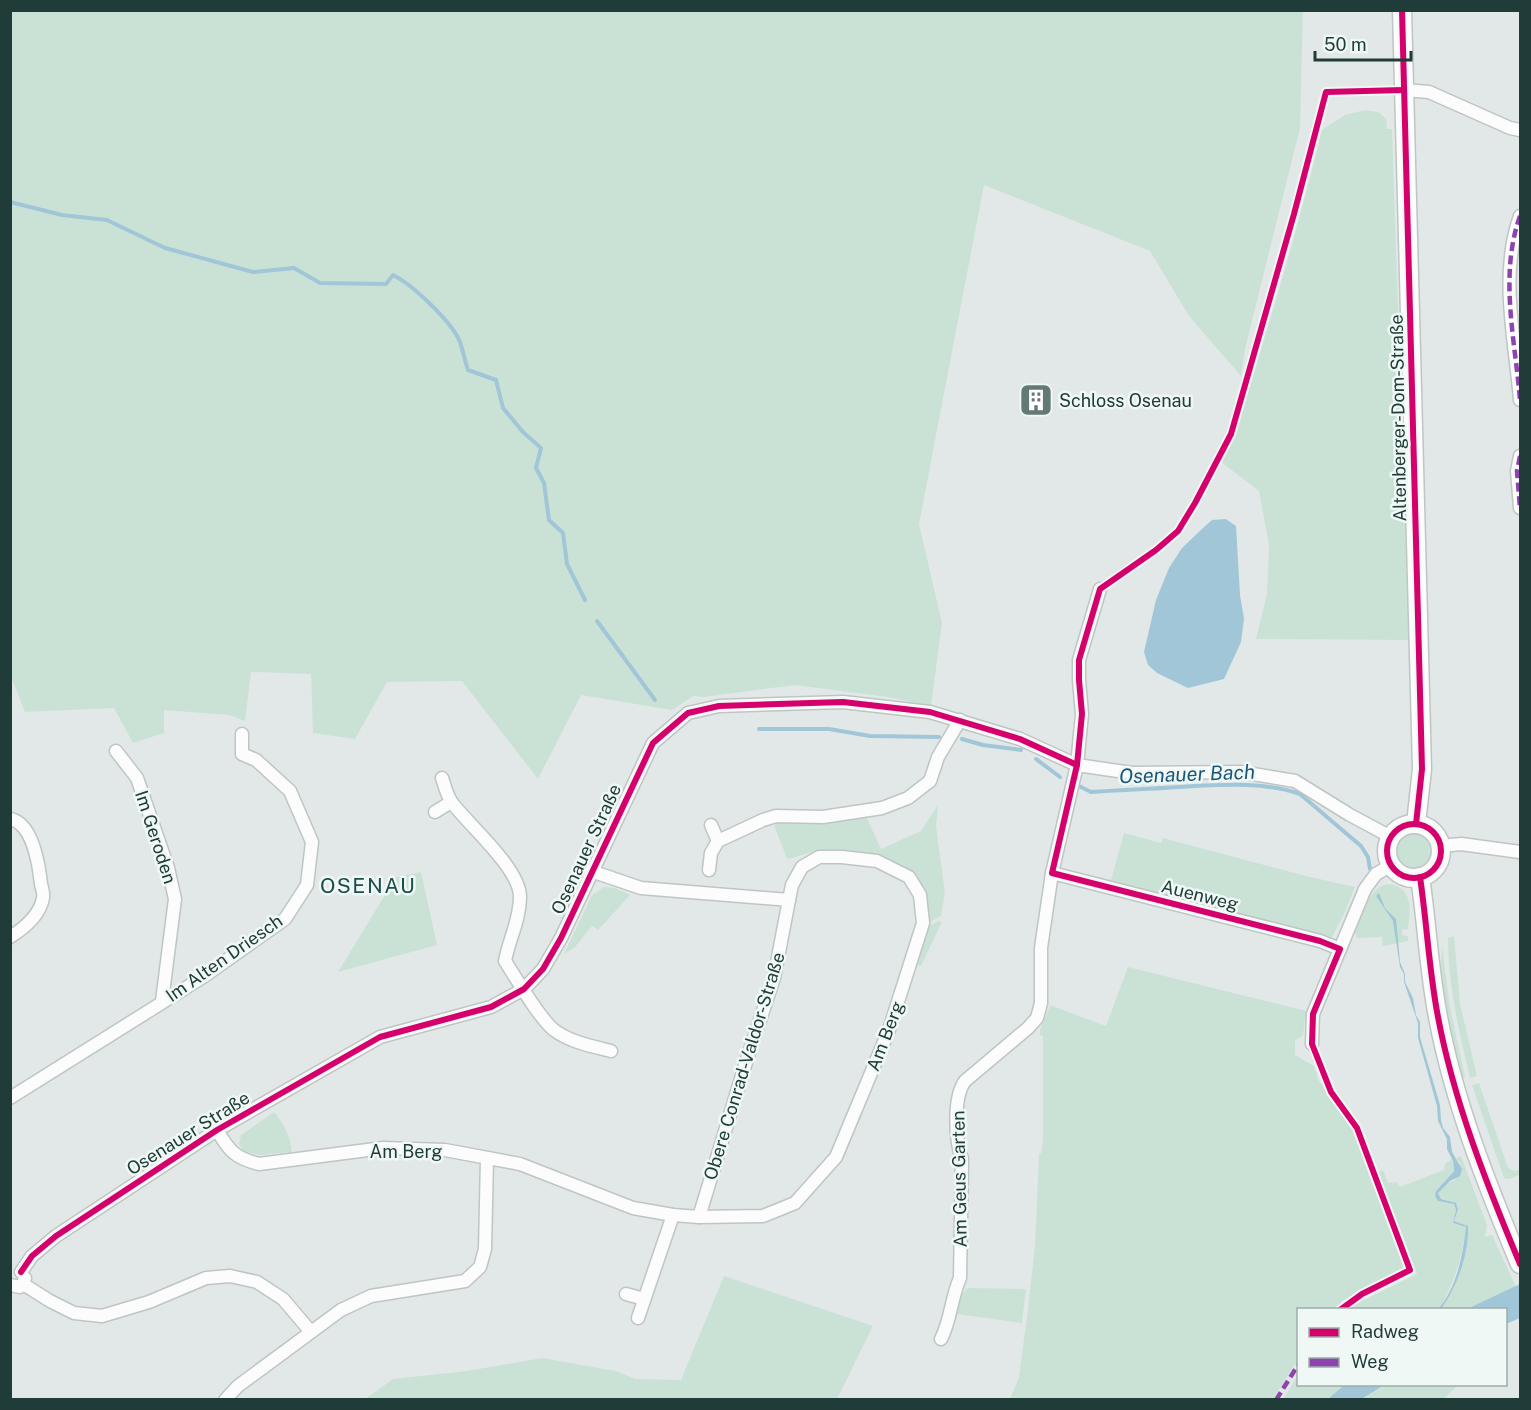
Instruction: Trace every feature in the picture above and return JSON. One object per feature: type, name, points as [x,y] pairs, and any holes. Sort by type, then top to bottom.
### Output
[{"type":"main road","name":"Altenberger-Dom-Straße","points":[[1402,10],[1422,769],[1416,824]]},
{"type":"main road","points":[[1416,824],[1432,830],[1438,837],[1441,855],[1431,871],[1420,877],[1406,877],[1397,873],[1390,866],[1386,851],[1391,837],[1405,825],[1416,824]]},
{"type":"main road","points":[[1420,877],[1438,1019],[1455,1083],[1484,1171],[1521,1264]]},
{"type":"street","points":[[1404,90],[1429,92],[1510,128],[1521,130]]},
{"type":"street","points":[[1521,216],[1510,255],[1508,278],[1521,400]]},
{"type":"street","points":[[1521,456],[1517,471],[1521,507]]},
{"type":"street","points":[[1077,765],[1082,714],[1079,660],[1100,589]]},
{"type":"street","name":"Osenauer Straße","points":[[15,1282],[32,1256],[56,1236],[217,1130],[380,1037],[491,1007],[524,989],[543,969],[561,938],[653,743],[688,713],[719,706],[843,702],[930,712],[1020,739],[1077,765],[1132,773],[1241,772],[1295,781],[1391,837]]},
{"type":"street","points":[[709,870],[711,853],[718,841],[763,820],[776,816],[823,818],[882,808],[908,798],[930,781],[938,756],[960,720]]},
{"type":"street","name":"Im Alten Driesch","points":[[10,1098],[202,977],[285,919],[307,885],[312,842],[290,791],[256,760],[242,754],[242,734]]},
{"type":"street","name":"Im Geroden","points":[[116,751],[137,778],[168,868],[175,899],[162,1001]]},
{"type":"street","name":"Am Geus Garten","points":[[941,1339],[947,1328],[953,1293],[960,1278],[962,1159],[958,1147],[958,1098],[960,1088],[965,1081],[1037,1018],[1041,1003],[1041,948],[1052,873],[1077,765]]},
{"type":"street","points":[[442,778],[451,802],[514,875],[520,895],[518,921],[504,961],[537,1010],[553,1029],[578,1043],[611,1051]]},
{"type":"street","points":[[435,812],[451,802]]},
{"type":"street","points":[[10,819],[15,819],[25,831],[37,852],[43,898],[27,926],[10,937]]},
{"type":"street","points":[[711,825],[718,841]]},
{"type":"street","points":[[1441,846],[1461,844],[1521,852]]},
{"type":"street","name":"Am Berg","points":[[217,1130],[229,1150],[242,1160],[258,1164],[383,1148],[445,1150],[520,1164],[633,1208],[699,1217],[763,1216],[795,1203],[836,1157],[889,1030],[923,922],[920,895],[909,877],[877,861],[819,857],[802,867],[792,885],[789,900]]},
{"type":"street","points":[[1312,1044],[1313,1014],[1365,889],[1376,874],[1390,866]]},
{"type":"street","points":[[591,871],[641,888],[789,900]]},
{"type":"street","name":"Auenweg","points":[[1052,873],[1320,941],[1341,949]]},
{"type":"street","name":"Obere Conrad-Valdor-Straße","points":[[699,1217],[774,978],[789,900]]},
{"type":"street","points":[[225,1400],[238,1386],[341,1310],[371,1296],[465,1281],[480,1267],[485,1249],[487,1158]]},
{"type":"street","points":[[638,1318],[673,1215]]},
{"type":"street","points":[[15,1282],[74,1312],[102,1316],[149,1302],[206,1278],[230,1276],[257,1282],[282,1299],[311,1332]]},
{"type":"street","points":[[626,1294],[645,1299]]},
{"type":"green space","points":[[10,11],[1303,11],[1300,128],[1245,349],[1241,376],[1189,316],[1150,251],[984,185],[919,524],[942,623],[931,706],[888,697],[795,685],[704,697],[693,696],[672,710],[581,695],[538,779],[462,681],[387,682],[355,739],[313,733],[311,674],[251,672],[245,721],[229,715],[164,710],[164,733],[133,743],[114,708],[25,712],[11,677]]},
{"type":"green space","points":[[1365,110],[1378,112],[1386,119],[1387,129],[1392,129],[1409,640],[1256,639],[1267,594],[1269,545],[1259,491],[1221,462],[1234,434],[1249,390],[1294,239],[1322,130],[1345,115]]},
{"type":"green space","points":[[938,805],[936,826],[945,893],[941,916],[926,924],[915,879],[907,868],[884,858],[843,850],[818,851],[787,859],[774,825],[787,822],[818,823],[865,814],[881,849],[921,831]]},
{"type":"green space","points":[[1413,832],[1426,837],[1431,850],[1426,863],[1413,868],[1400,863],[1395,850],[1400,837]]},
{"type":"green space","points":[[1124,833],[1161,843],[1163,838],[1355,887],[1331,939],[1111,880]]},
{"type":"green space","points":[[421,872],[437,945],[338,972],[396,877]]},
{"type":"green space","points":[[1387,884],[1402,889],[1406,894],[1410,914],[1408,929],[1402,930],[1402,935],[1408,936],[1408,941],[1383,946],[1382,937],[1357,938],[1355,932],[1370,897],[1380,887]]},
{"type":"green space","points":[[604,887],[615,888],[630,895],[598,930],[592,926],[575,947],[564,954],[592,895]]},
{"type":"green space","points":[[939,921],[942,922],[921,966],[917,965],[925,928]]},
{"type":"green space","points":[[1454,936],[1460,1004],[1477,1076],[1470,1078],[1458,1026],[1450,974],[1448,938]]},
{"type":"green space","points":[[1442,946],[1450,1008],[1465,1077],[1461,1078],[1441,980]]},
{"type":"green space","points":[[1128,967],[1306,1011],[1303,1036],[1295,1040],[1295,1055],[1314,1066],[1319,1081],[1353,1129],[1403,1268],[1342,1301],[1336,1308],[1297,1308],[1297,1361],[1273,1399],[1010,1399],[1019,1377],[1035,1246],[1039,1154],[1043,1140],[1043,1036],[1040,1035],[1041,1028],[1050,1005],[1106,1026]]},
{"type":"green space","points":[[1479,1083],[1508,1168],[1514,1171],[1520,1170],[1520,1174],[1510,1179],[1504,1178],[1472,1085]]},
{"type":"green space","points":[[274,1112],[286,1131],[292,1152],[260,1155],[244,1152],[239,1144],[241,1135]]},
{"type":"green space","points":[[1461,1156],[1487,1225],[1485,1237],[1492,1235],[1516,1287],[1469,1308],[1442,1308],[1460,1269],[1468,1237],[1468,1226],[1454,1221],[1458,1206],[1438,1196],[1444,1186],[1455,1180],[1460,1163],[1456,1158]]},
{"type":"green space","points":[[1452,1159],[1454,1170],[1436,1191],[1438,1201],[1454,1204],[1456,1210],[1453,1223],[1466,1227],[1457,1269],[1440,1308],[1351,1308],[1417,1274],[1378,1172],[1383,1170],[1388,1183],[1397,1182],[1400,1187],[1444,1170],[1445,1164]]},
{"type":"green space","points":[[724,1276],[873,1326],[837,1399],[365,1399],[393,1379],[467,1371],[542,1358],[616,1371],[636,1379],[681,1380]]},
{"type":"green space","points":[[967,1288],[1026,1289],[1022,1323],[957,1314],[960,1297]]},
{"type":"green space","points":[[1297,1377],[1297,1386],[1343,1386],[1328,1399],[1283,1400]]},
{"type":"green space","points":[[1383,1386],[1457,1386],[1444,1399],[1362,1400]]},
{"type":"water","points":[[1226,519],[1236,526],[1240,595],[1244,619],[1241,642],[1224,679],[1188,688],[1157,673],[1148,665],[1144,652],[1156,600],[1169,568],[1182,548],[1212,520]]},
{"type":"water","points":[[1379,893],[1385,908],[1396,919],[1400,962],[1420,1022],[1420,1037],[1440,1105],[1443,1128],[1450,1137],[1452,1152],[1462,1169],[1460,1176],[1450,1181],[1438,1193],[1441,1199],[1456,1203],[1458,1209],[1454,1221],[1468,1226],[1461,1270],[1442,1308],[1439,1308],[1445,1301],[1458,1270],[1466,1227],[1453,1223],[1456,1210],[1454,1204],[1438,1201],[1435,1196],[1436,1191],[1454,1171],[1453,1161],[1447,1149],[1447,1139],[1438,1121],[1437,1106],[1418,1038],[1418,1023],[1400,967],[1393,921],[1376,896]]},
{"type":"water","points":[[1520,1284],[1520,1318],[1507,1324],[1507,1308],[1469,1308]]},
{"type":"water","points":[[1343,1386],[1382,1386],[1362,1399],[1328,1399]]},
{"type":"waterway","name":"Osenauer Bach","points":[[10,202],[62,215],[107,220],[165,248],[253,272],[294,268],[320,283],[386,284],[393,275],[401,280],[431,305],[449,324],[460,342],[468,370],[496,380],[503,408],[523,432],[541,448],[536,468],[544,483],[549,520],[563,533],[567,564],[585,600]]},
{"type":"waterway","name":"Osenauer Bach","points":[[597,621],[655,700]]},
{"type":"waterway","name":"Osenauer Bach","points":[[759,729],[829,729],[870,736],[939,737]]},
{"type":"waterway","name":"Osenauer Bach","points":[[962,739],[983,745],[1021,750]]},
{"type":"waterway","name":"Osenauer Bach","points":[[1036,759],[1060,777]]},
{"type":"waterway","name":"Osenauer Bach","points":[[1079,786],[1091,792],[1209,785],[1256,786],[1286,790],[1300,794],[1361,846],[1368,857],[1370,869]]},
{"type":"marked path","points":[[1520,216],[1510,261],[1509,284],[1520,400]]},
{"type":"marked path","points":[[1520,456],[1517,471],[1520,508]]},
{"type":"marked path","points":[[1276,1400],[1297,1367]]},
{"type":"cycle path","points":[[1402,10],[1422,769],[1416,824]]},
{"type":"cycle path","points":[[1343,1308],[1362,1294],[1410,1270],[1357,1128],[1331,1092],[1312,1044],[1313,1014],[1340,949],[1320,941],[1052,873],[1077,765],[1082,714],[1079,660],[1100,589],[1156,550],[1178,531],[1231,434],[1294,214],[1326,92],[1404,90]]},
{"type":"cycle path","points":[[21,1272],[32,1256],[56,1236],[217,1130],[380,1037],[491,1007],[524,989],[543,969],[561,938],[653,743],[688,713],[719,706],[843,702],[930,712],[1020,739],[1077,765]]},
{"type":"cycle path","points":[[1409,824],[1419,824],[1429,828],[1437,836],[1441,851],[1437,866],[1429,874],[1419,878],[1409,878],[1399,874],[1391,866],[1387,856],[1387,846],[1391,836],[1399,828],[1409,824]]},
{"type":"cycle path","points":[[1420,877],[1432,982],[1453,1080],[1473,1143],[1520,1264]]},
{"type":"place","name":"Schloss Osenau","points":[[1036,400]]},
{"type":"district","name":"OSENAU","points":[[368,885]]}]
